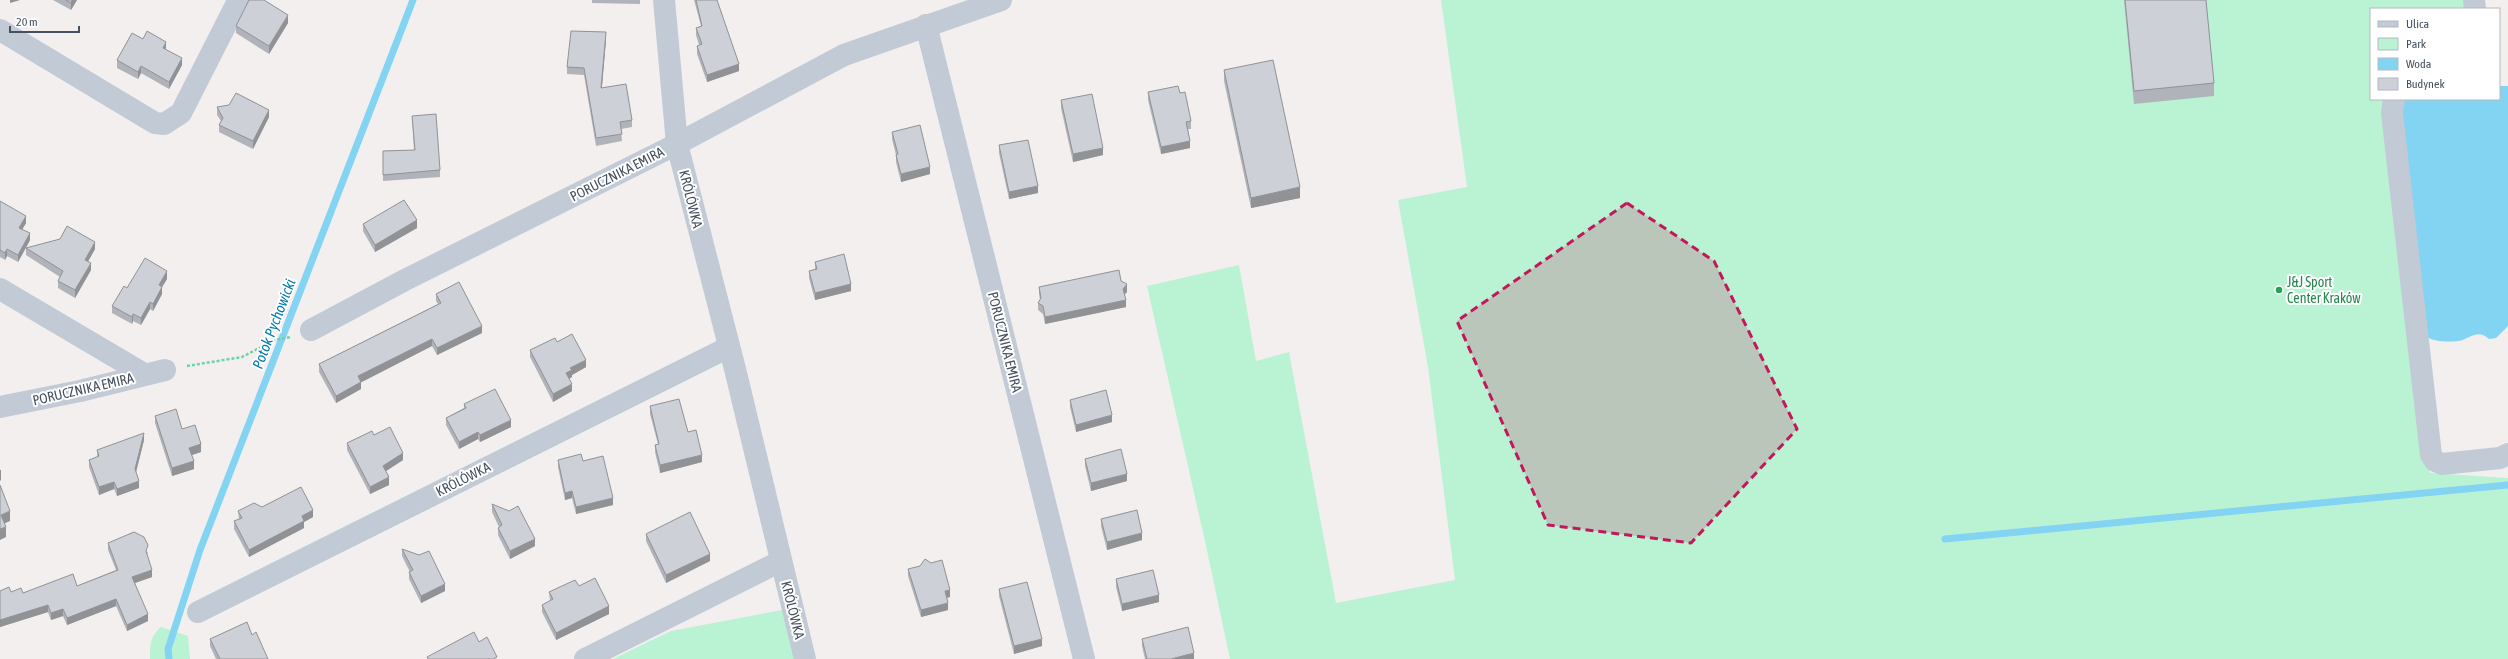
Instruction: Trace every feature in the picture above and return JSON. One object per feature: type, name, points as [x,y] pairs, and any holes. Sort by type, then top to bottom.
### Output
[{"type":"street","name":"KRÓLÓWKA","points":[[664,0],[677,144],[729,346],[805,659]]},
{"type":"street","name":"PORUCZNIKA EMIRA","points":[[301,334],[405,280],[677,144],[844,55],[1001,0]]},
{"type":"street","points":[[0,30],[155,123],[164,124],[181,113],[238,1]]},
{"type":"street","name":"PORUCZNIKA EMIRA","points":[[926,26],[1084,659]]},
{"type":"street","points":[[2394,100],[2392,112],[2431,455],[2435,461],[2442,464],[2500,458],[2508,454]]},
{"type":"street","points":[[0,289],[144,374]]},
{"type":"street","name":"KRÓLÓWKA","points":[[198,612],[729,346]]},
{"type":"street","name":"PORUCZNIKA EMIRA","points":[[0,407],[80,391],[165,370]]},
{"type":"street","name":"KRÓLÓWKA","points":[[585,659],[781,561]]},
{"type":"path","points":[[165,370],[242,357],[275,340],[301,334]]},
{"type":"highlighted area","points":[[1627,203],[1714,261],[1797,429],[1691,543],[1548,525],[1457,321]]},
{"type":"green space","points":[[1441,0],[2479,0],[2480,8],[2370,8],[2370,100],[2386,100],[2430,473],[2508,478],[2508,659],[1230,659],[1205,541],[1147,286],[1239,265],[1256,361],[1289,352],[1336,603],[1455,580],[1428,367],[1398,200],[1467,187]]},
{"type":"green space","points":[[782,610],[801,659],[613,659],[671,631]]},
{"type":"green space","points":[[161,627],[188,636],[190,659],[150,659],[151,641]]},
{"type":"water","points":[[2500,86],[2508,86],[2508,326],[2496,338],[2489,339],[2481,334],[2477,334],[2458,341],[2438,341],[2427,337],[2399,106],[2405,100],[2500,100]]},
{"type":"building","points":[[249,0],[264,0],[288,15],[269,46],[236,26]]},
{"type":"building","points":[[696,0],[717,0],[739,64],[707,75],[697,46],[702,44],[696,28],[702,26]]},
{"type":"building","points":[[2125,0],[2206,0],[2214,83],[2134,91]]},
{"type":"building","points":[[147,31],[166,42],[163,48],[182,58],[169,82],[141,66],[138,72],[117,60],[132,33],[143,39]]},
{"type":"building","points":[[571,31],[606,32],[601,88],[626,84],[632,120],[620,122],[622,134],[596,138],[584,68],[567,67]]},
{"type":"building","points":[[1273,60],[1300,187],[1251,198],[1224,70]]},
{"type":"building","points":[[1178,86],[1180,93],[1185,92],[1191,121],[1186,122],[1190,141],[1161,147],[1148,92]]},
{"type":"building","points":[[236,93],[269,110],[253,141],[219,125],[223,118],[217,107],[229,105]]},
{"type":"building","points":[[1092,94],[1103,148],[1073,154],[1061,100]]},
{"type":"building","points":[[436,114],[440,170],[383,175],[383,151],[415,150],[412,116]]},
{"type":"building","points":[[920,125],[930,167],[901,174],[896,155],[898,154],[892,132]]},
{"type":"building","points":[[1028,140],[1038,186],[1009,192],[999,145]]},
{"type":"building","points":[[404,200],[417,220],[375,245],[363,224]]},
{"type":"building","points":[[0,201],[26,216],[19,228],[30,233],[18,255],[7,249],[5,253],[0,250]]},
{"type":"building","points":[[67,226],[95,242],[85,260],[91,263],[75,290],[58,281],[63,271],[26,248],[60,239]]},
{"type":"building","points":[[844,254],[851,284],[815,293],[809,271],[817,269],[815,262]]},
{"type":"building","points":[[145,258],[167,271],[159,285],[162,287],[153,304],[150,302],[141,318],[133,314],[132,317],[112,306],[124,286],[127,288]]},
{"type":"building","points":[[1119,270],[1121,281],[1127,284],[1123,289],[1126,300],[1045,317],[1043,306],[1038,303],[1041,298],[1039,287]]},
{"type":"building","points":[[459,282],[482,326],[437,348],[432,339],[358,376],[361,382],[336,396],[319,364],[441,303],[436,294]]},
{"type":"building","points":[[572,334],[586,360],[570,368],[572,370],[566,373],[572,384],[553,394],[530,350],[555,338],[557,342]]},
{"type":"building","points":[[495,389],[511,420],[480,435],[478,432],[459,442],[446,418],[466,408],[464,404]]},
{"type":"building","points":[[1106,390],[1112,415],[1076,425],[1070,400]]},
{"type":"building","points":[[679,399],[688,432],[696,430],[702,455],[660,465],[655,445],[659,444],[650,406]]},
{"type":"building","points":[[176,409],[182,429],[195,425],[201,444],[189,448],[194,461],[172,468],[155,416]]},
{"type":"building","points":[[390,427],[403,453],[383,466],[389,477],[370,487],[347,443],[372,431],[374,435]]},
{"type":"building","points":[[144,433],[135,469],[139,481],[117,489],[114,482],[99,487],[89,460],[99,456],[97,450]]},
{"type":"building","points":[[1121,449],[1127,474],[1091,483],[1085,459]]},
{"type":"building","points":[[581,454],[583,461],[603,456],[613,498],[576,507],[572,491],[565,493],[558,460]]},
{"type":"building","points":[[0,485],[10,511],[1,515],[6,527],[0,529]]},
{"type":"building","points":[[301,487],[313,510],[302,516],[304,521],[249,550],[234,521],[242,518],[238,511],[254,503],[262,507]]},
{"type":"building","points":[[492,504],[509,511],[518,506],[535,539],[510,551],[498,528],[502,525]]},
{"type":"building","points":[[1137,510],[1142,533],[1107,542],[1101,519]]},
{"type":"building","points":[[690,512],[710,554],[666,575],[646,534]]},
{"type":"building","points":[[134,532],[144,537],[148,545],[146,551],[152,570],[132,577],[148,614],[127,625],[116,599],[67,618],[63,609],[51,613],[48,605],[0,620],[0,591],[9,587],[11,592],[21,588],[23,593],[73,574],[77,586],[118,570],[108,543]]},
{"type":"building","points":[[402,549],[419,555],[429,551],[445,584],[421,596],[409,572],[413,570]]},
{"type":"building","points":[[925,559],[931,563],[942,560],[950,590],[945,591],[948,603],[921,610],[908,569],[920,566]]},
{"type":"building","points":[[1153,570],[1159,595],[1122,604],[1116,579]]},
{"type":"building","points":[[595,578],[609,606],[556,633],[542,605],[553,599],[549,592],[575,580],[579,586]]},
{"type":"building","points":[[1027,582],[1042,639],[1014,646],[999,589]]},
{"type":"building","points":[[247,622],[252,635],[256,632],[268,659],[220,659],[210,639]]},
{"type":"building","points":[[1188,627],[1194,653],[1171,659],[1147,659],[1142,639]]},
{"type":"building","points":[[474,632],[479,642],[487,637],[497,657],[493,659],[428,659],[427,657]]},
{"type":"waterway","name":"Potok Pychowicki","points":[[169,659],[168,649],[200,550],[413,0]]},
{"type":"waterway","points":[[1945,539],[2508,485]]},
{"type":"place","name":"J&J Sport Center Kraków","points":[[2279,290]]}]
